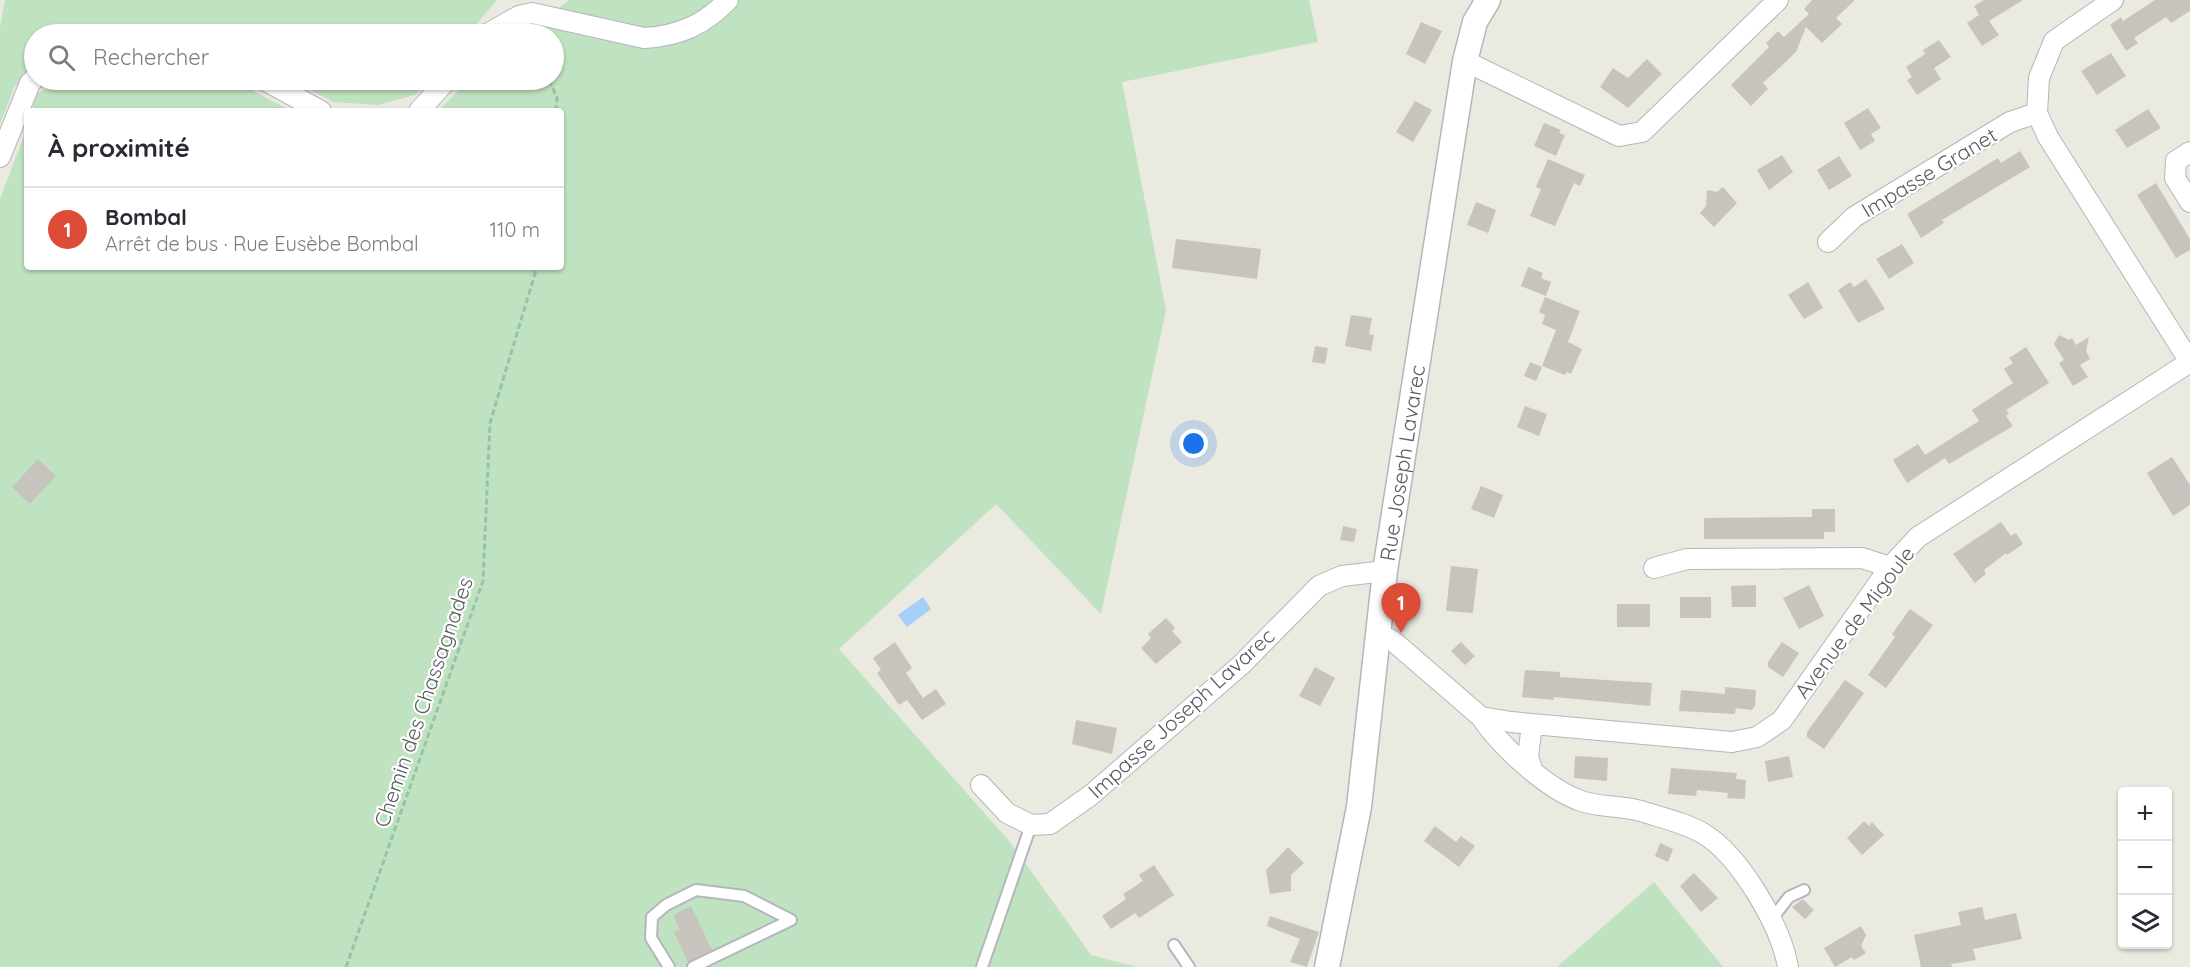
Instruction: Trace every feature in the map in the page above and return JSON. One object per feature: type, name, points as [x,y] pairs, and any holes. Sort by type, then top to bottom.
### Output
[{"type":"street","points":[[503,24],[527,9],[644,38],[683,32],[701,23],[728,0]]},
{"type":"street","name":"Rue Joseph Lavarec","points":[[1327,967],[1359,807],[1385,571],[1465,61],[1475,22],[1488,0]]},
{"type":"street","points":[[1465,61],[1619,136],[1642,132],[1778,0]]},
{"type":"street","points":[[2113,0],[2054,41],[2039,78],[2037,113],[2048,136],[2190,362]]},
{"type":"street","points":[[0,157],[27,90]]},
{"type":"street","points":[[282,90],[315,108]]},
{"type":"street","points":[[422,108],[438,90]]},
{"type":"street","name":"Impasse Granet","points":[[1828,242],[1854,217],[2010,122],[2037,113]]},
{"type":"street","points":[[2190,152],[2176,160],[2175,178],[2190,202]]},
{"type":"street","name":"Avenue de Migoule","points":[[1481,717],[1532,724],[1732,742],[1757,737],[1782,720],[1890,567],[1918,537],[2190,362]]},
{"type":"street","points":[[1654,568],[1687,559],[1862,558],[1890,567]]},
{"type":"street","name":"Impasse Joseph Lavarec","points":[[1031,825],[1050,824],[1091,795],[1241,665],[1319,586],[1342,576],[1385,571]]},
{"type":"street","points":[[1377,633],[1393,641],[1481,717],[1490,730],[1549,785],[1582,801],[1642,811],[1704,834],[1739,867],[1771,920],[1785,950],[1788,967]]},
{"type":"street","points":[[1532,724],[1528,757],[1532,769]]},
{"type":"street","points":[[981,785],[1007,813],[1031,825]]},
{"type":"lane","points":[[982,967],[1031,825]]},
{"type":"lane","points":[[669,967],[651,938],[652,917],[666,904],[696,890],[744,896],[791,920],[693,967]]},
{"type":"lane","points":[[1771,920],[1789,897],[1804,890]]},
{"type":"lane","points":[[1174,945],[1189,967]]},
{"type":"path","points":[[553,90],[557,98],[556,108]]},
{"type":"path","name":"Chemin des Chassagnades","points":[[346,967],[483,581],[489,423],[536,270]]},
{"type":"green space","points":[[5,0],[497,0],[477,24],[24,24],[24,76],[14,88],[0,124],[0,27]]},
{"type":"green space","points":[[569,0],[1309,0],[1318,42],[1122,82],[1166,310],[1101,614],[996,504],[839,649],[1010,842],[1091,955],[1137,967],[0,967],[0,199],[24,136],[24,270],[564,270],[564,108],[441,108],[459,90],[564,90],[564,24],[536,24]]},
{"type":"green space","points":[[46,90],[252,90],[285,108],[33,108],[37,92]]},
{"type":"green space","points":[[311,90],[420,90],[415,95],[378,105],[333,102]]},
{"type":"green space","points":[[1654,882],[1723,967],[1557,967]]},
{"type":"water","points":[[923,597],[931,609],[907,627],[898,615]]},
{"type":"building","points":[[1812,0],[1855,0],[1836,18],[1842,24],[1822,43],[1806,27],[1796,52],[1763,83],[1768,89],[1751,106],[1731,85],[1769,47],[1766,43],[1778,31],[1784,37],[1809,14],[1804,9]]},
{"type":"building","points":[[1984,0],[2023,0],[1989,21],[1999,35],[1982,46],[1967,23],[1979,15],[1974,6]]},
{"type":"building","points":[[2155,0],[2190,0],[2190,11],[2171,23],[2166,17],[2134,38],[2138,43],[2126,51],[2110,25],[2121,17],[2123,21]]},
{"type":"building","points":[[1421,22],[1442,31],[1425,64],[1406,54]]},
{"type":"building","points":[[1939,40],[1951,57],[1934,68],[1941,79],[1917,95],[1907,80],[1912,77],[1906,67],[1925,54],[1923,50]]},
{"type":"building","points":[[2111,53],[2126,76],[2097,95],[2081,71]]},
{"type":"building","points":[[1647,59],[1662,74],[1628,108],[1600,87],[1613,68],[1628,78]]},
{"type":"building","points":[[1415,101],[1432,110],[1413,142],[1396,132]]},
{"type":"building","points":[[1868,108],[1881,128],[1871,134],[1875,141],[1860,150],[1844,123]]},
{"type":"building","points":[[2148,109],[2161,128],[2127,148],[2115,130]]},
{"type":"building","points":[[1544,123],[1561,130],[1559,133],[1565,135],[1556,156],[1534,146]]},
{"type":"building","points":[[2020,151],[2030,167],[1942,220],[1944,223],[1921,238],[1907,214],[1998,158],[2001,163]]},
{"type":"building","points":[[1782,155],[1793,172],[1769,190],[1757,170]]},
{"type":"building","points":[[1839,156],[1852,176],[1829,190],[1817,170]]},
{"type":"building","points":[[1548,159],[1585,175],[1580,186],[1574,183],[1555,226],[1530,216],[1541,189],[1536,187]]},
{"type":"building","points":[[2156,183],[2190,239],[2190,250],[2176,258],[2137,195]]},
{"type":"building","points":[[1723,187],[1737,203],[1714,227],[1700,213],[1706,206],[1707,190],[1717,192]]},
{"type":"building","points":[[1476,202],[1496,210],[1488,233],[1467,225]]},
{"type":"building","points":[[1176,239],[1261,249],[1257,279],[1172,268]]},
{"type":"building","points":[[1902,244],[1914,263],[1889,279],[1876,259]]},
{"type":"building","points":[[1528,267],[1543,273],[1541,278],[1551,282],[1546,296],[1521,286]]},
{"type":"building","points":[[1866,279],[1885,309],[1858,323],[1838,290],[1850,282],[1854,287]]},
{"type":"building","points":[[1808,282],[1823,308],[1804,319],[1788,295]]},
{"type":"building","points":[[1545,297],[1580,311],[1568,342],[1582,349],[1571,374],[1567,372],[1565,375],[1542,366],[1556,330],[1542,324],[1545,315],[1539,312]]},
{"type":"building","points":[[1351,315],[1372,318],[1369,334],[1374,335],[1371,351],[1345,346]]},
{"type":"building","points":[[2059,335],[2069,340],[2072,338],[2076,345],[2089,337],[2086,351],[2090,359],[2080,365],[2088,377],[2073,386],[2059,363],[2064,360],[2054,344]]},
{"type":"building","points":[[1315,346],[1328,348],[1325,364],[1312,362]]},
{"type":"building","points":[[2026,347],[2049,383],[2006,410],[2009,413],[2006,416],[2013,426],[1949,464],[1945,458],[1907,483],[1893,460],[1918,444],[1925,455],[1979,421],[1972,410],[2013,383],[2004,369],[2013,363],[2009,358]]},
{"type":"building","points":[[1530,362],[1542,367],[1536,381],[1524,376]]},
{"type":"building","points":[[1525,406],[1547,414],[1539,436],[1517,427]]},
{"type":"building","points":[[2172,457],[2190,485],[2190,505],[2173,516],[2147,473]]},
{"type":"building","points":[[38,459],[56,476],[30,504],[12,487]]},
{"type":"building","points":[[1481,486],[1503,495],[1494,518],[1471,509]]},
{"type":"building","points":[[1812,509],[1835,509],[1835,532],[1824,532],[1824,539],[1704,539],[1704,518],[1812,517]]},
{"type":"building","points":[[2001,522],[2011,536],[2016,533],[2023,544],[2007,555],[2006,553],[1984,570],[1986,574],[1975,583],[1953,554]]},
{"type":"building","points":[[1343,526],[1357,529],[1354,542],[1340,540]]},
{"type":"building","points":[[1451,566],[1478,569],[1473,613],[1446,611]]},
{"type":"building","points":[[1756,585],[1756,607],[1732,607],[1731,586]]},
{"type":"building","points":[[1809,585],[1824,616],[1799,629],[1783,598]]},
{"type":"building","points":[[1680,597],[1711,597],[1711,618],[1680,618]]},
{"type":"building","points":[[1617,604],[1650,604],[1650,627],[1617,627]]},
{"type":"building","points":[[1910,609],[1933,625],[1886,688],[1868,675],[1895,637],[1892,634]]},
{"type":"building","points":[[1166,618],[1175,628],[1172,631],[1182,642],[1156,664],[1141,648],[1151,638],[1148,634]]},
{"type":"building","points":[[895,642],[912,668],[906,673],[923,698],[936,689],[946,704],[922,720],[907,700],[899,705],[877,673],[881,670],[873,658]]},
{"type":"building","points":[[1461,642],[1475,656],[1465,665],[1451,651]]},
{"type":"building","points":[[1782,642],[1799,653],[1783,677],[1768,667],[1768,662]]},
{"type":"building","points":[[1315,667],[1335,678],[1320,706],[1299,696]]},
{"type":"building","points":[[1525,670],[1560,672],[1560,677],[1652,683],[1650,706],[1554,697],[1554,700],[1522,697]]},
{"type":"building","points":[[1845,680],[1864,693],[1824,749],[1807,737],[1807,732]]},
{"type":"building","points":[[1725,687],[1756,690],[1755,706],[1752,710],[1736,708],[1735,714],[1679,711],[1681,690],[1725,694]]},
{"type":"building","points":[[1076,720],[1117,728],[1112,754],[1072,744]]},
{"type":"building","points":[[1575,756],[1608,758],[1607,781],[1574,778]]},
{"type":"building","points":[[1789,756],[1793,777],[1768,782],[1765,761]]},
{"type":"building","points":[[1671,768],[1737,773],[1736,779],[1746,780],[1745,799],[1727,798],[1728,793],[1697,790],[1696,796],[1668,794]]},
{"type":"building","points":[[1864,821],[1869,826],[1872,822],[1884,835],[1862,855],[1847,838]]},
{"type":"building","points":[[1435,826],[1456,842],[1461,836],[1475,846],[1459,867],[1424,841]]},
{"type":"building","points":[[1660,843],[1673,849],[1668,862],[1655,856]]},
{"type":"building","points":[[1288,847],[1304,863],[1291,875],[1291,891],[1270,894],[1266,870]]},
{"type":"building","points":[[1154,865],[1174,895],[1139,918],[1135,913],[1111,929],[1102,916],[1126,899],[1123,894],[1143,881],[1139,875]]},
{"type":"building","points":[[1694,873],[1718,898],[1701,912],[1680,886]]},
{"type":"building","points":[[1803,899],[1814,910],[1805,919],[1792,907]]},
{"type":"building","points":[[691,906],[712,950],[688,962],[674,932],[680,930],[673,915]]},
{"type":"building","points":[[1982,907],[1985,920],[2016,913],[2022,939],[1973,949],[1976,960],[1951,964],[1952,967],[1921,967],[1914,935],[1961,925],[1958,912]]},
{"type":"building","points":[[1270,916],[1319,932],[1307,967],[1290,962],[1300,939],[1267,926]]},
{"type":"building","points":[[1861,926],[1866,935],[1861,946],[1866,953],[1854,960],[1852,957],[1835,967],[1824,948]]},
{"type":"place","name":"Bombal","points":[[1401,633]]}]
